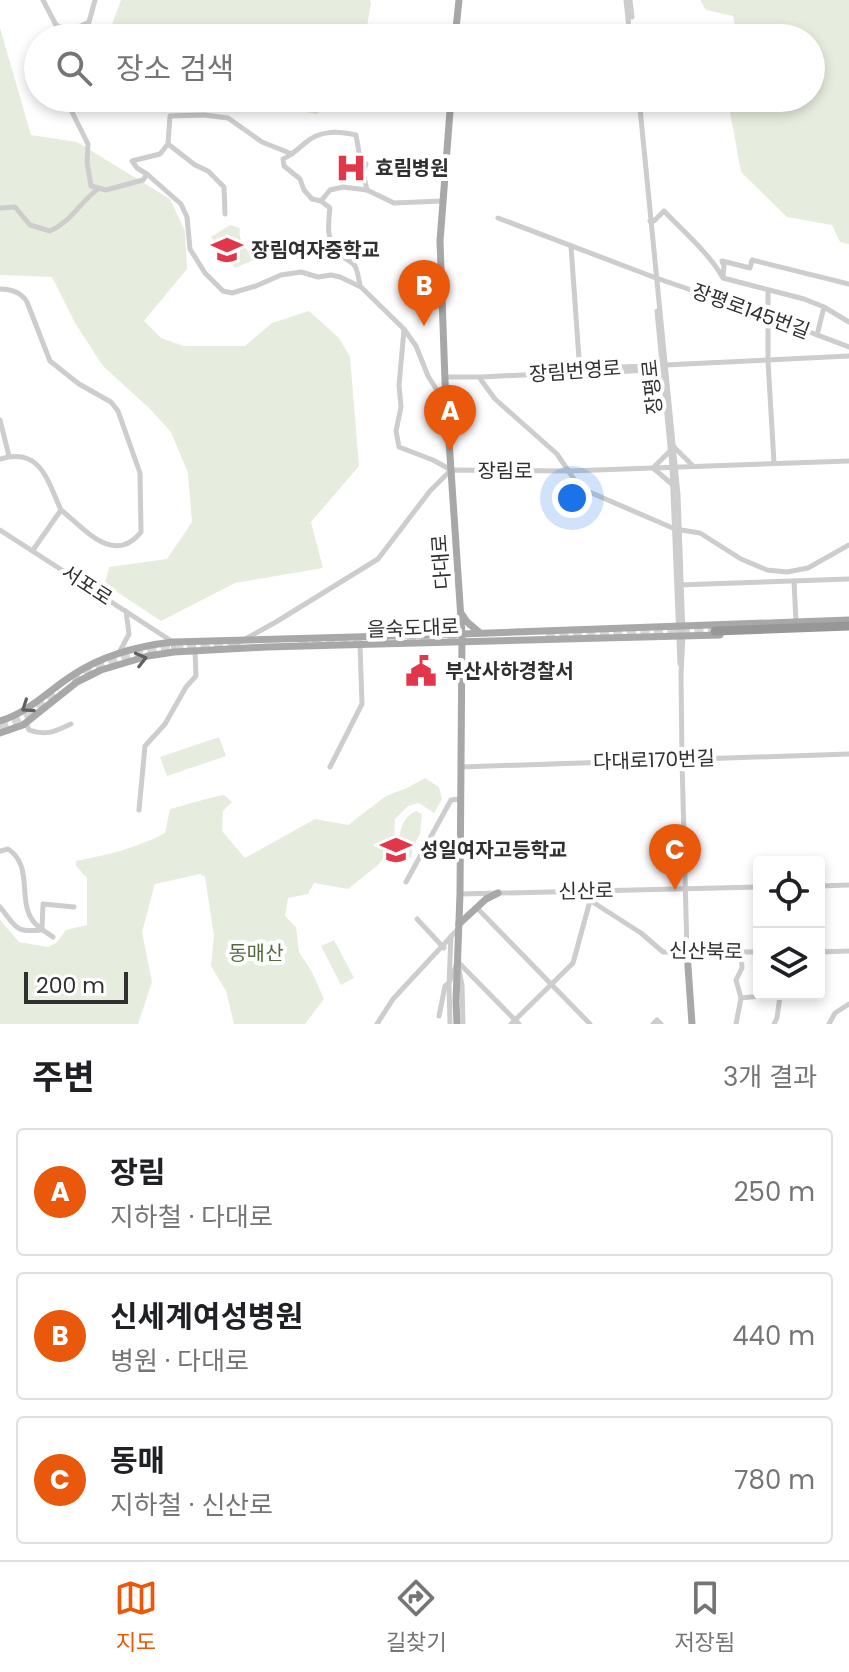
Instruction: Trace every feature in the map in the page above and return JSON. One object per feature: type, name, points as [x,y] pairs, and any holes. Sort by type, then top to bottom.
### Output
[{"type":"highway","points":[[715,629],[849,625]]},
{"type":"main road","points":[[456,24],[459,0]]},
{"type":"main road","name":"다대로","points":[[450,112],[440,241],[445,379],[462,638],[457,1024]]},
{"type":"main road","points":[[439,635],[454,627],[461,613],[481,633]]},
{"type":"main road","name":"을숙도대로","points":[[0,733],[17,732],[77,682],[101,670],[174,652],[445,643],[481,633],[796,622],[849,625]]},
{"type":"main road","name":"을숙도대로","points":[[0,721],[15,716],[77,672],[119,653],[173,642],[439,635],[477,642],[849,625]]},
{"type":"main road","points":[[461,659],[467,649],[477,642]]},
{"type":"main road","points":[[445,643],[454,646],[461,659]]},
{"type":"main road","points":[[459,926],[486,899],[498,893]]},
{"type":"main road","name":"장평로","points":[[687,952],[692,1024]]},
{"type":"street","points":[[43,0],[55,24]]},
{"type":"street","points":[[85,24],[89,22],[95,0]]},
{"type":"street","points":[[626,0],[630,24]]},
{"type":"street","points":[[626,0],[630,24]]},
{"type":"street","points":[[72,112],[88,144],[91,186],[106,190],[143,180],[147,174]]},
{"type":"street","name":"장평로","points":[[638,112],[674,467],[683,669],[687,952]]},
{"type":"street","points":[[293,155],[262,142],[228,118],[177,114],[170,116],[168,144],[160,154],[132,161],[181,204],[187,217],[190,249],[205,273],[223,291],[232,293],[281,275],[301,272],[318,277],[340,277],[361,287],[404,329],[447,407]]},
{"type":"street","points":[[361,287],[356,269],[339,254],[331,241],[327,226],[330,208],[312,199],[300,179],[284,166],[283,159],[293,155],[319,133],[356,135],[360,158],[366,164],[363,172],[367,190]]},
{"type":"street","points":[[168,144],[208,171],[224,187],[225,214]]},
{"type":"street","points":[[321,201],[330,190],[343,187],[367,190],[394,203],[442,201]]},
{"type":"street","points":[[0,208],[15,207],[30,225],[50,231],[68,221],[86,198],[98,189]]},
{"type":"street","points":[[649,221],[654,221],[664,211],[706,255],[723,278]]},
{"type":"street","name":"장평로145번길","points":[[498,218],[849,347]]},
{"type":"street","points":[[571,246],[580,373]]},
{"type":"street","points":[[723,278],[722,261],[750,268],[752,260],[849,284]]},
{"type":"street","points":[[723,278],[804,299],[849,322]]},
{"type":"street","points":[[0,289],[15,291],[23,296],[50,361],[79,384],[111,402],[118,411],[140,473],[141,532],[128,545],[105,545],[61,510],[42,469],[34,461],[9,456],[0,459]]},
{"type":"street","points":[[768,290],[768,361],[774,463]]},
{"type":"street","points":[[817,335],[824,307]]},
{"type":"street","points":[[404,329],[399,385],[401,407],[396,431],[399,447],[451,470]]},
{"type":"street","points":[[768,361],[849,356]]},
{"type":"street","name":"장림번영로","points":[[445,379],[768,361]]},
{"type":"street","points":[[481,379],[495,399],[557,454],[580,488],[677,530],[700,533],[741,559],[767,570],[787,572],[808,568],[849,545]]},
{"type":"street","points":[[0,420],[9,456]]},
{"type":"street","points":[[673,485],[653,468],[672,449],[693,466]]},
{"type":"street","name":"장림로","points":[[228,649],[378,559],[430,491],[451,470],[569,471],[849,461]]},
{"type":"street","name":"장평로","points":[[674,467],[677,530]]},
{"type":"street","points":[[33,550],[61,510]]},
{"type":"street","name":"서포로","points":[[0,530],[173,642]]},
{"type":"street","points":[[678,585],[849,579]]},
{"type":"street","points":[[794,581],[796,622]]},
{"type":"street","points":[[119,653],[129,634],[126,610]]},
{"type":"street","points":[[274,639],[271,628],[276,622]]},
{"type":"street","points":[[173,642],[174,652]]},
{"type":"street","points":[[330,767],[362,704],[360,645]]},
{"type":"street","points":[[139,810],[145,746],[165,724],[186,687],[196,676],[195,651]]},
{"type":"street","points":[[26,723],[29,730],[42,734],[71,724]]},
{"type":"street","name":"다대로170번길","points":[[460,767],[849,754]]},
{"type":"street","points":[[406,882],[451,800],[460,799]]},
{"type":"street","points":[[0,851],[8,849],[16,856],[26,879],[25,904],[28,912],[32,920],[53,937]]},
{"type":"street","points":[[825,886],[849,885]]},
{"type":"street","name":"신산로","points":[[460,894],[753,887]]},
{"type":"street","name":"신산북로","points":[[576,891],[641,933],[661,951],[753,952]]},
{"type":"street","points":[[458,961],[515,1023],[573,963],[590,901]]},
{"type":"street","points":[[42,930],[43,904],[74,907]]},
{"type":"street","points":[[0,907],[20,930],[42,930]]},
{"type":"street","points":[[476,908],[590,1024]]},
{"type":"street","points":[[417,919],[450,955]]},
{"type":"street","points":[[377,1024],[393,999],[459,926]]},
{"type":"street","points":[[450,1024],[451,936]]},
{"type":"street","points":[[825,952],[849,951]]},
{"type":"street","points":[[736,1024],[741,998],[736,980],[742,968],[741,952]]},
{"type":"street","points":[[439,1016],[445,986],[458,961]]},
{"type":"street","points":[[458,961],[463,1024]]},
{"type":"street","points":[[741,998],[753,996]]},
{"type":"street","points":[[774,1024],[781,1000]]},
{"type":"street","points":[[829,1024],[835,1013],[849,1004]]},
{"type":"street","points":[[653,1024],[657,1020],[661,1024]]},
{"type":"green space","points":[[121,0],[370,0],[371,3],[367,24],[112,24]]},
{"type":"green space","points":[[700,0],[849,0],[849,244],[840,242],[832,225],[787,217],[741,172],[730,112],[825,112],[825,24],[735,24],[733,16],[706,10]]},
{"type":"green space","points":[[0,28],[31,135],[77,142],[170,199],[185,231],[187,269],[144,321],[161,338],[184,346],[245,346],[272,323],[309,311],[339,338],[350,357],[359,466],[311,522],[323,568],[235,583],[161,621],[105,584],[109,567],[167,559],[192,522],[188,473],[171,432],[103,366],[75,323],[52,277],[0,275]]},
{"type":"green space","points":[[230,225],[240,228],[242,241],[254,260],[235,268],[211,237]]},
{"type":"green space","points":[[219,737],[226,756],[167,776],[160,757]]},
{"type":"green space","name":"동매산","points":[[425,778],[439,787],[442,799],[434,813],[419,803],[408,806],[395,819],[394,845],[378,865],[348,889],[314,883],[308,894],[288,898],[285,916],[296,927],[299,952],[324,999],[305,1024],[234,1024],[226,991],[211,966],[214,936],[205,877],[200,874],[155,884],[142,932],[152,982],[138,1024],[0,1024],[0,920],[19,942],[48,947],[56,943],[66,930],[87,925],[87,878],[76,866],[76,861],[144,843],[165,833],[170,809],[224,795],[232,802],[223,811],[222,831],[245,858],[315,819],[348,825],[386,796]]},
{"type":"green space","points":[[416,811],[422,814],[420,834],[411,858],[398,854],[399,842],[403,823]]},
{"type":"green space","points":[[334,940],[354,978],[341,985],[321,946]]},
{"type":"tunnel","points":[[546,636],[715,631]]},
{"type":"tunnel","points":[[299,642],[464,637]]},
{"type":"tunnel","points":[[187,646],[232,644]]},
{"type":"tunnel","points":[[73,682],[100,667],[130,656],[192,648]]},
{"type":"tunnel","points":[[25,714],[58,689]]},
{"type":"tunnel","points":[[0,728],[33,713]]},
{"type":"place","name":"효림병원","points":[[351,168]]},
{"type":"place","name":"장림여자중학교","points":[[227,250]]},
{"type":"place","name":"신세계여성병원","points":[[424,326]]},
{"type":"place","name":"장림","points":[[450,451]]},
{"type":"place","name":"부산사하경찰서","points":[[421,671]]},
{"type":"place","name":"성일여자고등학교","points":[[396,850]]},
{"type":"place","name":"동매","points":[[675,890]]}]
